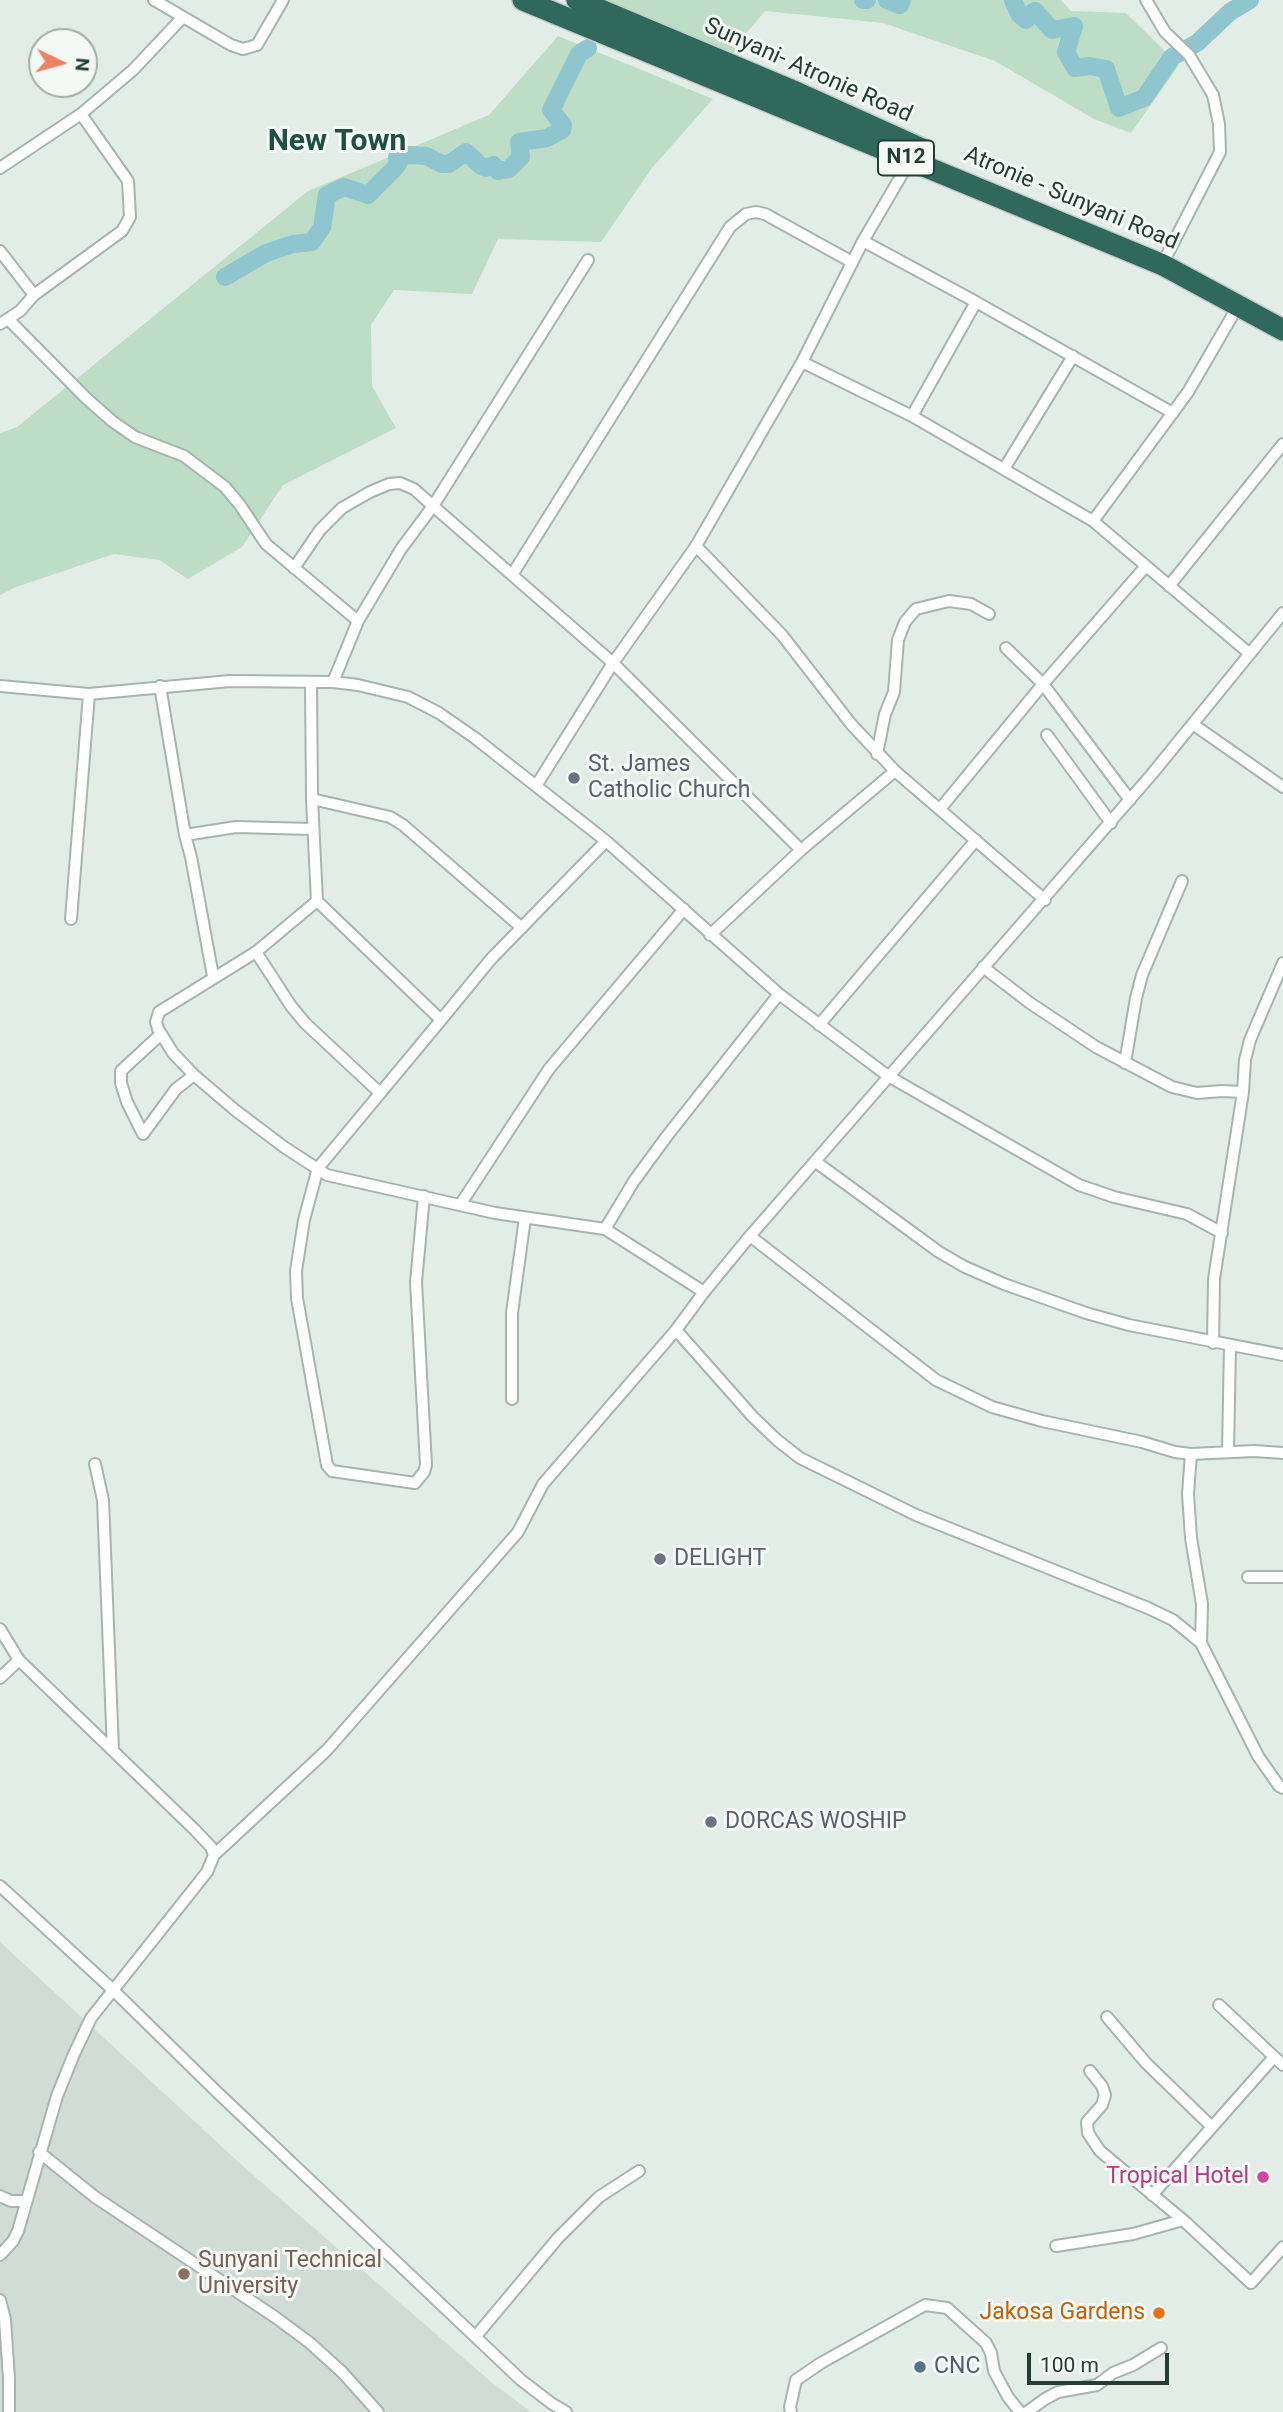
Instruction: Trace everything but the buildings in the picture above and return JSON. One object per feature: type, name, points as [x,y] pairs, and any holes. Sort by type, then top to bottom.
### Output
[{"type":"highway","name":"Atronie - Sunyani Road","points":[[523,0],[914,153],[1163,265],[1283,330]]},
{"type":"highway","name":"Sunyani- Atronie Road","points":[[578,0],[797,93],[914,153],[1167,255],[1283,315]]},
{"type":"street","points":[[154,0],[231,45],[243,49],[257,45],[283,0]]},
{"type":"street","points":[[1146,0],[1164,32],[1189,55],[1213,95],[1219,124],[1220,152],[1167,255]]},
{"type":"street","points":[[0,169],[81,114],[133,71],[183,17]]},
{"type":"street","points":[[81,114],[128,181],[130,217],[122,231],[33,295],[4,322],[112,421],[135,437],[184,456],[225,486],[266,544],[358,621]]},
{"type":"street","points":[[536,786],[613,663],[696,546],[802,362],[863,241],[914,153]]},
{"type":"street","points":[[512,575],[730,227],[747,214],[765,214],[852,262]]},
{"type":"street","points":[[863,241],[1172,413]]},
{"type":"street","points":[[0,251],[33,295]]},
{"type":"street","points":[[333,682],[358,621],[401,549],[433,506],[588,260]]},
{"type":"street","points":[[912,416],[976,302]]},
{"type":"street","points":[[1093,521],[1188,392],[1238,306]]},
{"type":"street","points":[[1004,470],[1073,356]]},
{"type":"street","points":[[802,362],[912,416],[1093,521],[1250,654]]},
{"type":"street","points":[[1169,586],[1283,444]]},
{"type":"street","points":[[294,568],[320,530],[342,508],[389,484],[400,483],[414,489],[613,663],[801,850]]},
{"type":"street","points":[[696,546],[782,635],[877,754],[1045,900]]},
{"type":"street","points":[[940,809],[1043,684],[1146,566]]},
{"type":"street","points":[[877,754],[885,714],[894,692],[898,640],[905,622],[916,609],[949,601],[971,604],[989,614]]},
{"type":"street","points":[[0,2255],[13,2241],[39,2152],[74,2054],[91,2018],[207,1872],[214,1855],[336,1739],[518,1532],[543,1484],[676,1330],[750,1236],[983,967],[1045,900],[1194,725],[1250,654],[1278,628],[1283,613]]},
{"type":"street","points":[[1006,648],[1043,684],[1130,800]]},
{"type":"street","points":[[0,686],[89,694],[230,681],[333,682],[408,697],[475,738],[606,841],[779,994],[888,1076],[1079,1185],[1114,1197],[1186,1214],[1222,1233]]},
{"type":"street","points":[[311,683],[312,829],[317,901],[441,1020]]},
{"type":"street","points":[[160,686],[185,835],[213,976]]},
{"type":"street","points":[[71,919],[89,694]]},
{"type":"street","points":[[1194,725],[1283,787]]},
{"type":"street","points":[[1047,735],[1111,823]]},
{"type":"street","points":[[710,935],[801,850],[895,771]]},
{"type":"street","points":[[312,799],[390,817],[403,825],[522,928]]},
{"type":"street","points":[[185,835],[236,827],[312,829]]},
{"type":"street","points":[[819,1025],[976,840]]},
{"type":"street","points":[[424,1196],[416,1282],[426,1465],[424,1472],[415,1483],[332,1471],[327,1465],[297,1298],[298,1246],[318,1168],[491,960],[606,841]]},
{"type":"street","points":[[1125,1063],[1142,975],[1182,881]]},
{"type":"street","points":[[317,901],[256,951],[159,1012],[156,1022],[161,1034],[173,1053],[194,1075],[234,1110],[284,1147],[332,1177],[525,1218],[605,1230],[704,1292]]},
{"type":"street","points":[[460,1205],[549,1069],[684,909]]},
{"type":"street","points":[[256,951],[305,1023],[380,1093]]},
{"type":"street","points":[[1213,1343],[1214,1279],[1243,1093],[1245,1060],[1250,1041],[1283,963]]},
{"type":"street","points":[[983,967],[1030,1003],[1125,1063],[1186,1091],[1243,1093]]},
{"type":"street","points":[[605,1230],[624,1197],[667,1136],[779,994]]},
{"type":"street","points":[[161,1034],[121,1071],[121,1083],[127,1102],[143,1135],[176,1089],[194,1075]]},
{"type":"street","points":[[816,1162],[939,1252],[986,1276],[1086,1313],[1163,1333],[1283,1355]]},
{"type":"street","points":[[512,1399],[512,1313],[525,1218]]},
{"type":"street","points":[[750,1236],[936,1380],[992,1407],[1042,1421],[1191,1454],[1254,1451],[1283,1453]]},
{"type":"street","points":[[676,1330],[753,1417],[800,1458],[916,1515],[1173,1620],[1201,1643],[1258,1756],[1283,1788]]},
{"type":"street","points":[[1228,1452],[1230,1346]]},
{"type":"street","points":[[1191,1454],[1188,1494],[1191,1538],[1202,1604],[1201,1643]]},
{"type":"street","points":[[95,1464],[103,1500],[113,1750]]},
{"type":"street","points":[[1248,1577],[1283,1577]]},
{"type":"street","points":[[0,1629],[19,1660],[203,1838],[214,1855]]},
{"type":"street","points":[[0,1678],[19,1660]]},
{"type":"street","points":[[0,1886],[112,1989],[521,2380],[566,2412]]},
{"type":"street","points":[[1152,2195],[1212,2127],[1279,2061],[1219,2005]]},
{"type":"street","points":[[1107,2017],[1146,2063],[1212,2127]]},
{"type":"street","points":[[1090,2071],[1102,2086],[1105,2095],[1087,2123],[1088,2133],[1100,2151],[1183,2220],[1251,2283],[1283,2247]]},
{"type":"street","points":[[39,2152],[95,2197],[275,2316],[342,2372],[379,2412]]},
{"type":"street","points":[[476,2336],[558,2238],[599,2197],[639,2171]]},
{"type":"street","points":[[0,2196],[11,2201],[26,2202]]},
{"type":"street","points":[[1056,2246],[1133,2234],[1183,2220]]},
{"type":"street","points":[[0,2300],[5,2319],[9,2412]]},
{"type":"street","points":[[791,2412],[796,2380],[821,2363],[925,2305],[947,2308],[986,2343],[995,2371],[1008,2397],[1020,2412]]},
{"type":"street","points":[[1027,2412],[1058,2392],[1097,2385],[1161,2348]]},
{"type":"shaded area","name":"Sunyani Technical University","points":[[0,1942],[245,2168],[490,2381],[531,2412],[0,2412]]},
{"type":"green space","points":[[592,0],[1061,0],[1071,11],[1126,13],[1179,65],[1131,133],[1094,119],[995,61],[883,23],[765,11],[738,43],[729,62]]},
{"type":"green space","points":[[558,36],[713,99],[652,168],[601,242],[498,239],[472,294],[394,290],[371,325],[372,386],[396,428],[283,485],[242,547],[188,579],[159,560],[114,554],[16,587],[0,595],[0,433],[17,427],[308,191],[489,115]]},
{"type":"waterway","points":[[887,0],[900,5],[902,0]]},
{"type":"waterway","points":[[1013,0],[1019,14],[1026,20],[1035,11],[1052,30],[1074,26],[1066,52],[1075,68],[1090,66],[1106,69],[1119,108],[1144,98],[1172,57],[1197,43],[1230,12],[1250,0]]},
{"type":"waterway","points":[[225,277],[266,253],[293,244],[312,242],[322,227],[327,195],[344,187],[368,195],[398,164],[397,157],[426,156],[442,164],[449,164],[466,152],[486,168],[493,165],[498,171],[509,169],[521,157],[519,142],[547,138],[562,130],[563,125],[551,110],[579,54],[588,48]]},
{"type":"place","name":"St. James Catholic Church","points":[[574,778]]},
{"type":"place","name":"DELIGHT","points":[[660,1559]]},
{"type":"place","name":"DORCAS WOSHIP","points":[[711,1822]]},
{"type":"place","name":"Tropical Hotel","points":[[1263,2177]]},
{"type":"place","name":"Sunyani Technical University","points":[[184,2274]]},
{"type":"place","name":"Jakosa Gardens","points":[[1159,2313]]},
{"type":"place","name":"CNC","points":[[920,2367]]},
{"type":"district","name":"New Town","points":[[337,142]]}]
